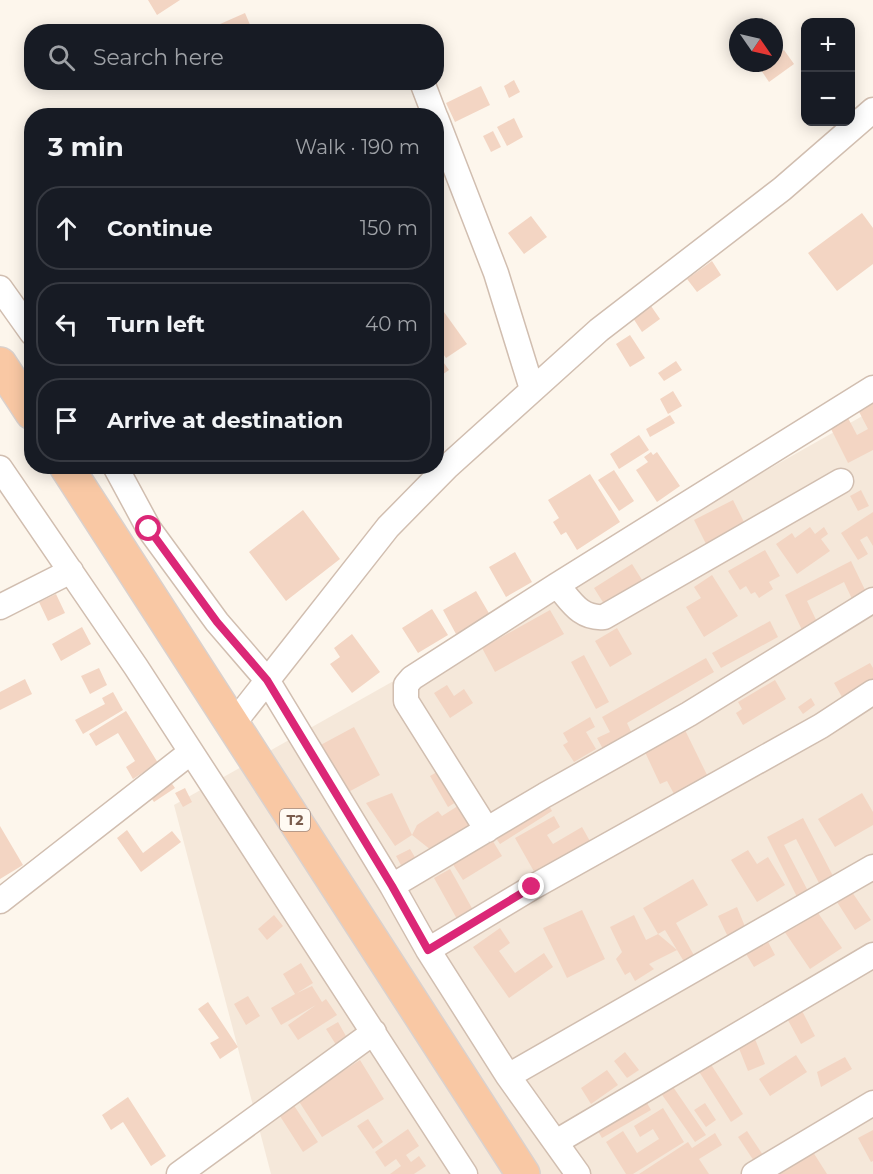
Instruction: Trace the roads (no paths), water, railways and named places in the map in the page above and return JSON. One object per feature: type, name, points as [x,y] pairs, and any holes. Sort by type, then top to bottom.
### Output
[{"type":"highway","points":[[0,364],[24,401]]},
{"type":"highway","name":"T2","points":[[71,474],[523,1174]]},
{"type":"street","points":[[425,90],[432,108]]},
{"type":"street","points":[[444,470],[599,330],[782,189],[873,110]]},
{"type":"street","points":[[444,138],[496,273],[532,389]]},
{"type":"street","points":[[0,288],[24,322]]},
{"type":"street","points":[[487,830],[406,700],[406,685],[412,678],[873,388]]},
{"type":"street","points":[[0,468],[191,753],[465,1174]]},
{"type":"street","points":[[119,474],[149,529],[217,622],[267,680],[392,886],[428,950],[508,1076],[578,1174]]},
{"type":"street","points":[[233,724],[388,528],[440,474]]},
{"type":"street","points":[[557,585],[581,612],[592,618],[604,617],[841,481]]},
{"type":"street","points":[[0,607],[71,571]]},
{"type":"street","points":[[392,886],[689,714],[873,600]]},
{"type":"street","points":[[428,950],[532,887],[820,726],[873,693]]},
{"type":"street","points":[[0,901],[191,753]]},
{"type":"street","points":[[508,1076],[873,867]]},
{"type":"street","points":[[556,1142],[873,955]]},
{"type":"street","points":[[179,1174],[374,1032]]},
{"type":"street","points":[[754,1174],[873,1103]]}]
